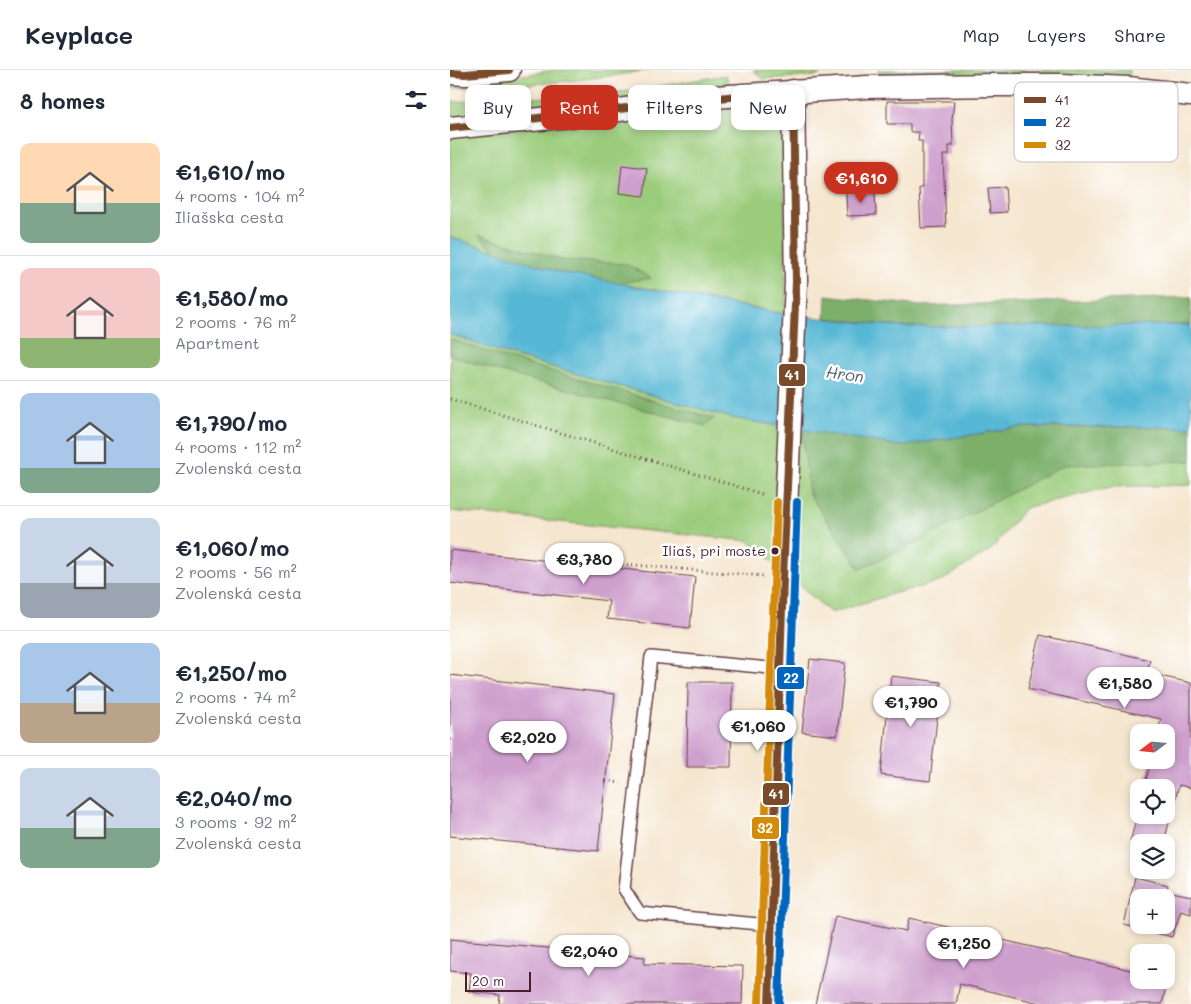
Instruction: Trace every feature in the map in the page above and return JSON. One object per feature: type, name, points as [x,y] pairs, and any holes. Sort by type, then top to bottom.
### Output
[{"type":"street","points":[[450,73],[465,74],[509,70]]},
{"type":"street","points":[[805,90],[867,87],[1014,85]]},
{"type":"street","points":[[1178,94],[1191,95]]},
{"type":"street","points":[[450,128],[731,96]]},
{"type":"street","points":[[768,1004],[783,578],[796,282],[794,130]]},
{"type":"lane","points":[[771,926],[640,914],[624,889],[651,657],[780,668]]},
{"type":"path","points":[[450,399],[787,502]]},
{"type":"path","points":[[622,564],[783,578]]},
{"type":"green space","points":[[552,70],[649,70],[550,83],[465,85],[465,87],[450,88],[450,80],[526,75]]},
{"type":"green space","points":[[753,70],[821,70],[818,76],[763,79]]},
{"type":"green space","points":[[878,70],[1129,70],[1130,80],[881,77]]},
{"type":"green space","points":[[726,75],[729,83],[733,85],[721,87],[721,85],[667,85]]},
{"type":"green space","points":[[628,91],[628,99],[618,100],[618,92]]},
{"type":"green space","points":[[541,97],[541,108],[531,109],[531,98]]},
{"type":"green space","points":[[465,101],[465,116],[450,118],[450,102]]},
{"type":"green space","points":[[731,104],[731,130],[780,130],[784,148],[786,314],[563,273],[450,237],[450,134],[488,130],[531,130],[531,125],[541,124],[541,130],[618,130],[618,116],[628,115],[628,130],[721,130],[721,105]]},
{"type":"green space","points":[[479,235],[563,260],[626,264],[651,278],[607,285],[500,257]]},
{"type":"green space","points":[[826,295],[921,306],[1191,297],[1191,325],[902,327],[825,318]]},
{"type":"green space","points":[[450,334],[507,354],[732,418],[901,446],[1191,427],[1191,485],[1111,487],[1025,508],[992,549],[940,582],[899,592],[831,613],[749,541],[450,511]]},
{"type":"green space","points":[[450,339],[506,358],[714,418],[705,426],[501,372],[450,355]]},
{"type":"green space","points":[[1020,427],[1191,427],[1191,461],[1064,465],[924,539],[860,569],[809,494],[803,440],[804,430],[901,446]]},
{"type":"water","name":"Hron","points":[[450,237],[563,273],[784,314],[902,327],[1191,325],[1191,427],[1020,427],[901,446],[732,418],[507,354],[450,334]]},
{"type":"building","points":[[887,101],[954,101],[952,119],[953,146],[949,146],[949,155],[943,155],[946,227],[921,228],[919,188],[922,188],[922,141],[918,141],[919,132],[910,132],[910,124],[887,124]]},
{"type":"building","points":[[622,165],[647,168],[644,196],[619,193]]},
{"type":"building","points":[[1005,187],[1007,212],[990,213],[988,188]]},
{"type":"building","points":[[875,192],[876,215],[847,216],[846,193]]},
{"type":"building","points":[[450,550],[695,577],[690,628],[607,619],[609,601],[450,583]]},
{"type":"building","points":[[1040,635],[1150,660],[1147,673],[1191,683],[1191,788],[1179,785],[1175,800],[1175,779],[1146,779],[1149,769],[1175,769],[1175,724],[1160,724],[1161,719],[1028,689]]},
{"type":"building","points":[[810,659],[845,663],[837,736],[802,732]]},
{"type":"building","points":[[450,675],[615,694],[598,851],[450,836]]},
{"type":"building","points":[[891,676],[941,682],[930,781],[881,775]]},
{"type":"building","points":[[688,682],[732,682],[731,767],[687,767]]},
{"type":"building","points":[[1135,824],[1169,824],[1166,834],[1132,834]]},
{"type":"building","points":[[1135,879],[1143,879],[1168,885],[1167,889],[1132,889]]},
{"type":"building","points":[[1175,893],[1191,896],[1191,914],[1181,911],[1175,928]]},
{"type":"building","points":[[1130,899],[1130,926],[1124,925]]},
{"type":"building","points":[[835,916],[906,931],[909,918],[1130,970],[1130,989],[1166,989],[1162,1004],[1044,1004],[960,984],[956,1004],[815,1004]]},
{"type":"building","points":[[1160,934],[1173,934],[1172,937]]},
{"type":"building","points":[[450,939],[645,957],[644,964],[743,966],[742,1004],[499,1004],[500,995],[469,992],[471,973],[450,971]]},
{"type":"transit line","name":"41","points":[[450,73],[465,74],[509,70]]},
{"type":"transit line","name":"41","points":[[450,128],[793,91],[796,282],[783,578],[769,1004]]},
{"type":"transit line","name":"32","points":[[759,1004],[777,502]]},
{"type":"transit line","name":"22","points":[[779,1004],[797,502]]},
{"type":"place","name":"Iliaš, pri moste","points":[[775,551]]}]
